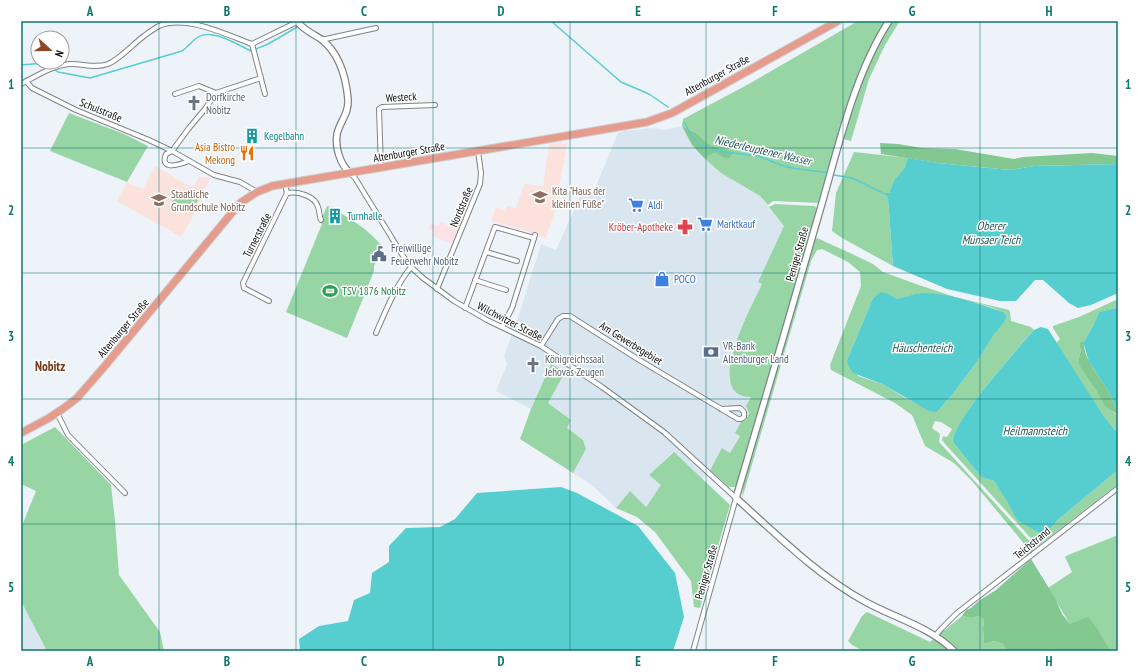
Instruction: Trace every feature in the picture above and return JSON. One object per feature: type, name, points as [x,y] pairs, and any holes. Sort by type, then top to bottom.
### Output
[{"type":"main road","name":"Altenburger Straße","points":[[21,433],[38,425],[77,398],[240,203],[258,192],[272,186],[647,122],[668,115],[838,21]]},
{"type":"street","name":"Peniger Straße","points":[[693,651],[843,130],[868,59],[889,21]]},
{"type":"street","points":[[21,84],[52,69],[71,64],[100,66],[107,64],[116,60],[152,30],[166,24],[193,23],[210,28],[253,48]]},
{"type":"street","points":[[253,48],[299,23],[331,48],[339,62],[346,83],[348,101],[346,115],[338,133],[337,146],[341,161],[350,173]]},
{"type":"street","points":[[321,40],[376,28]]},
{"type":"street","points":[[253,48],[265,94]]},
{"type":"street","points":[[189,161],[168,166],[164,158],[166,154],[172,151],[216,93],[261,78]]},
{"type":"street","name":"Schulstraße","points":[[26,81],[32,88],[76,110],[172,151],[214,175],[240,182],[258,192]]},
{"type":"street","points":[[175,94],[199,86],[216,93]]},
{"type":"street","name":"Westeck","points":[[381,168],[379,109],[382,107],[435,105]]},
{"type":"street","name":"Nordstraße","points":[[436,289],[480,184],[481,173],[478,151]]},
{"type":"street","name":"Wilchwitzer Straße","points":[[350,173],[355,178],[390,236],[411,267],[436,289],[465,308],[502,328],[541,346],[602,387],[664,432],[736,498]]},
{"type":"street","points":[[285,184],[287,193],[291,192],[306,195],[314,199],[318,206],[321,220]]},
{"type":"street","name":"Turnerstraße","points":[[269,301],[243,286],[287,193]]},
{"type":"street","points":[[465,308],[496,227],[534,236],[512,308],[502,328]]},
{"type":"street","points":[[486,252],[517,261]]},
{"type":"street","points":[[376,333],[394,291],[401,278],[411,267]]},
{"type":"street","points":[[475,280],[506,290]]},
{"type":"street","name":"Am Gewerbegebiet","points":[[541,346],[558,319],[563,316],[570,316],[636,358],[721,409],[738,419],[742,419],[744,417],[744,412],[740,408],[721,409]]},
{"type":"street","points":[[57,413],[68,435],[125,493]]},
{"type":"street","name":"Teichstrand","points":[[935,636],[957,613],[1118,488]]},
{"type":"street","points":[[736,498],[790,546],[838,584],[864,601],[935,636],[954,651]]},
{"type":"shaded area","points":[[682,126],[692,145],[705,159],[721,173],[760,196],[784,226],[758,282],[762,284],[732,354],[729,382],[751,397],[749,413],[746,420],[735,433],[740,435],[730,453],[722,449],[703,479],[673,452],[649,475],[662,485],[645,507],[630,491],[616,508],[592,485],[573,473],[586,449],[567,428],[571,420],[548,403],[564,371],[551,364],[531,409],[496,391],[507,364],[504,356],[517,321],[541,244],[556,250],[582,192],[593,193],[618,133],[623,131],[653,128],[665,130]]},
{"type":"shaded area","name":"Kita \"Haus der kleinen Füße\"","points":[[562,142],[563,144],[567,143],[559,187],[563,188],[546,238],[532,234],[531,232],[491,221],[496,207],[504,211],[507,206],[516,208],[524,184],[543,186],[549,144]]},
{"type":"shaded area","name":"Staatliche Grundschule Nobitz","points":[[155,166],[191,187],[194,186],[199,177],[211,178],[202,193],[205,195],[181,237],[117,201],[127,182],[143,189]]},
{"type":"shaded area","points":[[440,222],[461,231],[455,245],[433,236],[434,232],[428,229],[431,223],[438,226]]},
{"type":"shaded area","points":[[21,601],[39,634],[47,651],[21,651]]},
{"type":"green space","points":[[858,21],[900,21],[885,45],[869,79],[851,141],[839,138],[820,203],[773,201],[768,205],[760,196],[721,173],[705,159],[715,153],[724,158],[732,151],[710,145],[696,133],[682,126],[683,119],[747,85]]},
{"type":"green space","points":[[69,113],[124,134],[148,146],[127,182],[50,151]]},
{"type":"green space","points":[[682,126],[696,133],[710,145],[732,151],[732,155],[729,158],[724,158],[715,153],[705,159],[692,145]]},
{"type":"green space","points":[[880,143],[922,148],[955,149],[1014,159],[1023,157],[1092,153],[1118,156],[1118,164],[1034,166],[1010,170],[938,163],[881,154]]},
{"type":"green space","points":[[854,152],[908,158],[904,169],[894,180],[889,193],[884,194],[888,198],[893,266],[832,231],[836,193]]},
{"type":"green space","points":[[188,193],[199,199],[191,212],[172,202],[176,195]]},
{"type":"green space","points":[[775,204],[814,206],[818,209],[737,487],[729,487],[710,470],[722,448],[730,453],[740,436],[735,433],[741,422],[746,420],[749,413],[746,406],[751,397],[737,393],[730,382],[730,367],[734,348],[741,329],[762,284],[758,282],[784,226],[769,207]]},
{"type":"green space","name":"TSV 1876 Nobitz","points":[[327,206],[331,207],[366,230],[382,247],[374,254],[377,260],[374,266],[374,271],[347,338],[286,312],[322,224],[320,222]]},
{"type":"green space","points":[[817,238],[873,264],[883,272],[955,297],[1009,310],[1011,321],[1031,327],[1034,330],[973,403],[955,433],[953,442],[981,477],[994,481],[1007,500],[1048,531],[1060,518],[1118,470],[1118,484],[1038,546],[942,440],[943,436],[947,437],[952,429],[941,422],[935,421],[932,428],[940,434],[939,442],[1035,547],[1032,553],[1025,556],[1025,547],[1022,541],[972,481],[954,463],[925,446],[912,415],[895,403],[831,370],[830,365],[861,286],[860,272],[848,262],[822,249],[817,250],[811,261],[742,499],[747,471],[815,239]],"holes":[[[920,293],[981,304],[1002,312],[1007,316],[1005,321],[993,334],[976,363],[937,412],[905,398],[882,384],[858,376],[847,360],[873,298],[889,294],[897,299]]]},
{"type":"green space","points":[[1118,299],[1118,310],[1116,308],[1099,312],[1084,342],[1080,342],[1079,346],[1081,350],[1078,362],[1096,390],[1114,413],[1118,415],[1118,434],[1103,415],[1056,343],[1060,339],[1053,326],[1079,317]]},
{"type":"green space","points":[[1080,342],[1084,342],[1086,355],[1092,367],[1104,384],[1118,411],[1118,415],[1105,406],[1081,368],[1078,362],[1081,350],[1079,346]]},
{"type":"green space","points":[[551,364],[565,372],[548,403],[571,420],[567,428],[583,440],[586,449],[573,473],[520,439],[531,409]]},
{"type":"green space","points":[[55,427],[111,485],[119,575],[160,632],[164,651],[47,651],[21,601],[21,528],[36,491],[21,484],[21,445]]},
{"type":"green space","points":[[674,452],[730,505],[700,608],[694,607],[691,581],[655,532],[637,517],[616,508],[630,491],[646,507],[661,485],[649,475]]},
{"type":"green space","points":[[1118,535],[1118,651],[1111,651],[1099,631],[1070,624],[1048,588],[1072,572],[1065,557]]},
{"type":"green space","points":[[1031,559],[1055,598],[1062,614],[1070,624],[1088,617],[1099,631],[1111,651],[1007,651],[1003,644],[994,641],[984,644],[984,620],[979,616],[971,618],[962,616],[966,610],[996,590]]},
{"type":"green space","points":[[867,612],[930,642],[962,616],[971,618],[979,616],[984,620],[984,644],[994,641],[1003,644],[1007,651],[863,651],[848,641],[862,616]]},
{"type":"water","name":"Oberer Münsaer Teich","points":[[908,158],[938,163],[1010,170],[1034,166],[1118,164],[1118,293],[1091,305],[1078,308],[1069,303],[1043,280],[1035,280],[1016,301],[1000,301],[947,289],[893,266],[888,198],[883,193],[889,193],[894,180],[904,169]]},
{"type":"water","name":"Häuschenteich","points":[[881,292],[889,294],[897,299],[921,293],[952,296],[1003,312],[1007,316],[976,363],[937,412],[929,411],[882,384],[853,373],[848,365],[847,360],[873,298]]},
{"type":"water","points":[[1116,308],[1118,310],[1118,411],[1107,389],[1089,362],[1084,345],[1084,342],[1099,312]]},
{"type":"water","name":"Heilmannsteich","points":[[1041,327],[1048,329],[1103,415],[1118,434],[1118,470],[1060,518],[1048,531],[1041,534],[1017,520],[994,481],[981,477],[953,442],[955,433],[962,419],[973,403],[1034,330]]},
{"type":"water","points":[[561,487],[577,493],[638,526],[675,573],[684,617],[673,651],[300,651],[299,639],[319,626],[348,621],[354,600],[370,593],[372,573],[389,562],[389,546],[406,528],[440,527],[455,519],[477,493]]},
{"type":"waterway","name":"Niederleuptener Wasser","points":[[551,21],[621,82],[649,94],[668,107]]},
{"type":"waterway","name":"Niederleuptener Wasser","points":[[21,65],[45,63],[58,72],[90,78],[182,51],[198,37],[204,35],[225,38],[251,51],[268,44],[299,26]]},
{"type":"waterway","name":"Niederleuptener Wasser","points":[[684,122],[696,141],[710,149],[758,156],[789,167],[827,173]]},
{"type":"waterway","name":"Niederleuptener Wasser","points":[[834,175],[852,178],[883,193]]},
{"type":"place","name":"Dorfkirche Nobitz","points":[[194,103]]},
{"type":"place","name":"Kegelbahn","points":[[252,136]]},
{"type":"place","name":"Asia Bistro Mekong","points":[[247,153]]},
{"type":"place","name":"Kita \"Haus der kleinen Füße\"","points":[[540,197]]},
{"type":"place","name":"Staatliche Grundschule Nobitz","points":[[159,200]]},
{"type":"place","name":"Aldi","points":[[636,205]]},
{"type":"place","name":"Turnhalle","points":[[335,216]]},
{"type":"place","name":"Marktkauf","points":[[705,224]]},
{"type":"place","name":"Kröber-Apotheke","points":[[685,227]]},
{"type":"place","name":"Freiwillige Feuerwehr Nobitz","points":[[379,254]]},
{"type":"place","name":"POCO","points":[[662,279]]},
{"type":"place","name":"TSV 1876 Nobitz","points":[[330,291]]},
{"type":"place","name":"VR-Bank Altenburger Land","points":[[711,352]]},
{"type":"place","name":"Königreichssaal Jehovas Zeugen","points":[[533,365]]},
{"type":"district","name":"Nobitz","points":[[50,366]]}]
